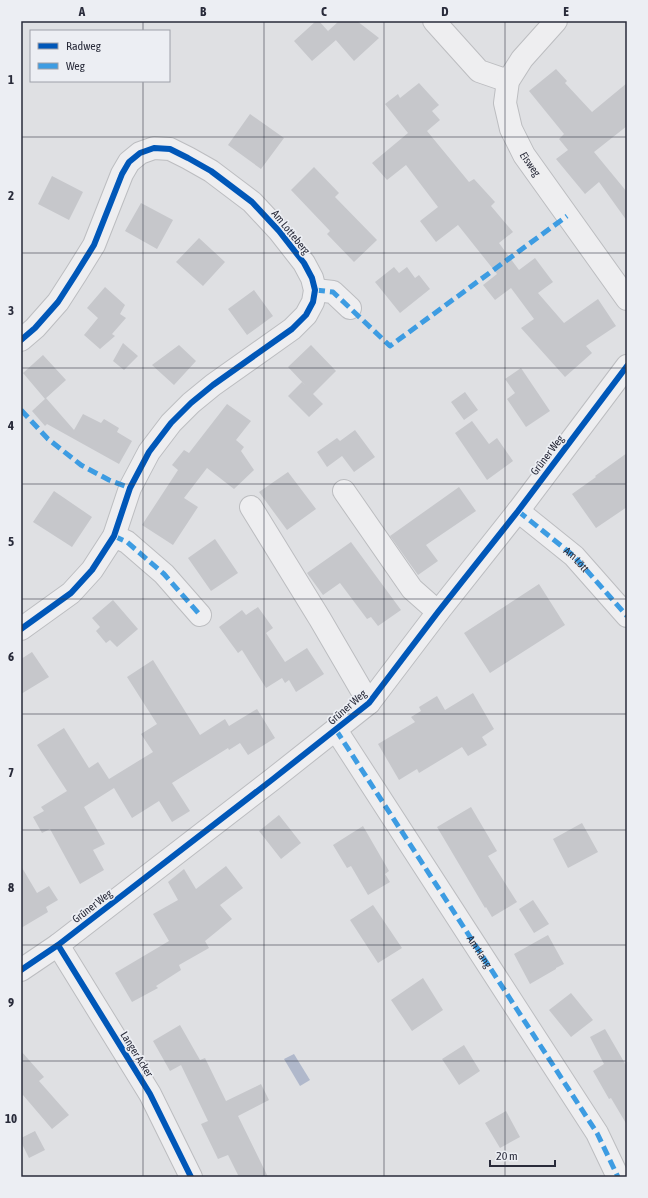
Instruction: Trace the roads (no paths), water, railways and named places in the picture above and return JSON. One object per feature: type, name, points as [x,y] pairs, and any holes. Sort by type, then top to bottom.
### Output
[{"type":"street","points":[[434,21],[479,71],[508,81]]},
{"type":"street","name":"Eisweg","points":[[556,21],[522,59],[508,81],[505,103],[511,129],[524,155],[627,299]]},
{"type":"street","name":"Am Lotteberg","points":[[21,340],[36,328],[58,302],[94,245],[122,174],[129,162],[140,153],[154,148],[170,149],[188,158],[211,171],[252,202],[279,230],[304,264],[312,278],[315,290]]},
{"type":"street","points":[[21,629],[71,593],[92,570],[114,536],[130,488],[149,452],[171,423],[191,403],[213,385],[292,329],[306,315],[313,302],[315,290],[333,292],[350,308]]},
{"type":"street","name":"Grüner Weg","points":[[21,970],[58,945],[273,780],[369,703],[438,612],[518,511],[627,366]]},
{"type":"street","points":[[344,492],[412,588],[438,612]]},
{"type":"street","points":[[251,507],[320,619],[369,703]]},
{"type":"street","name":"Am Lött","points":[[518,511],[574,556],[627,616]]},
{"type":"street","points":[[114,536],[127,542],[164,574],[200,615]]},
{"type":"street","name":"Am Hang","points":[[336,730],[597,1133],[618,1177]]},
{"type":"street","name":"Langer Acker","points":[[58,945],[150,1094],[191,1177]]},
{"type":"water","points":[[294,1054],[310,1080],[300,1086],[284,1059]]}]
